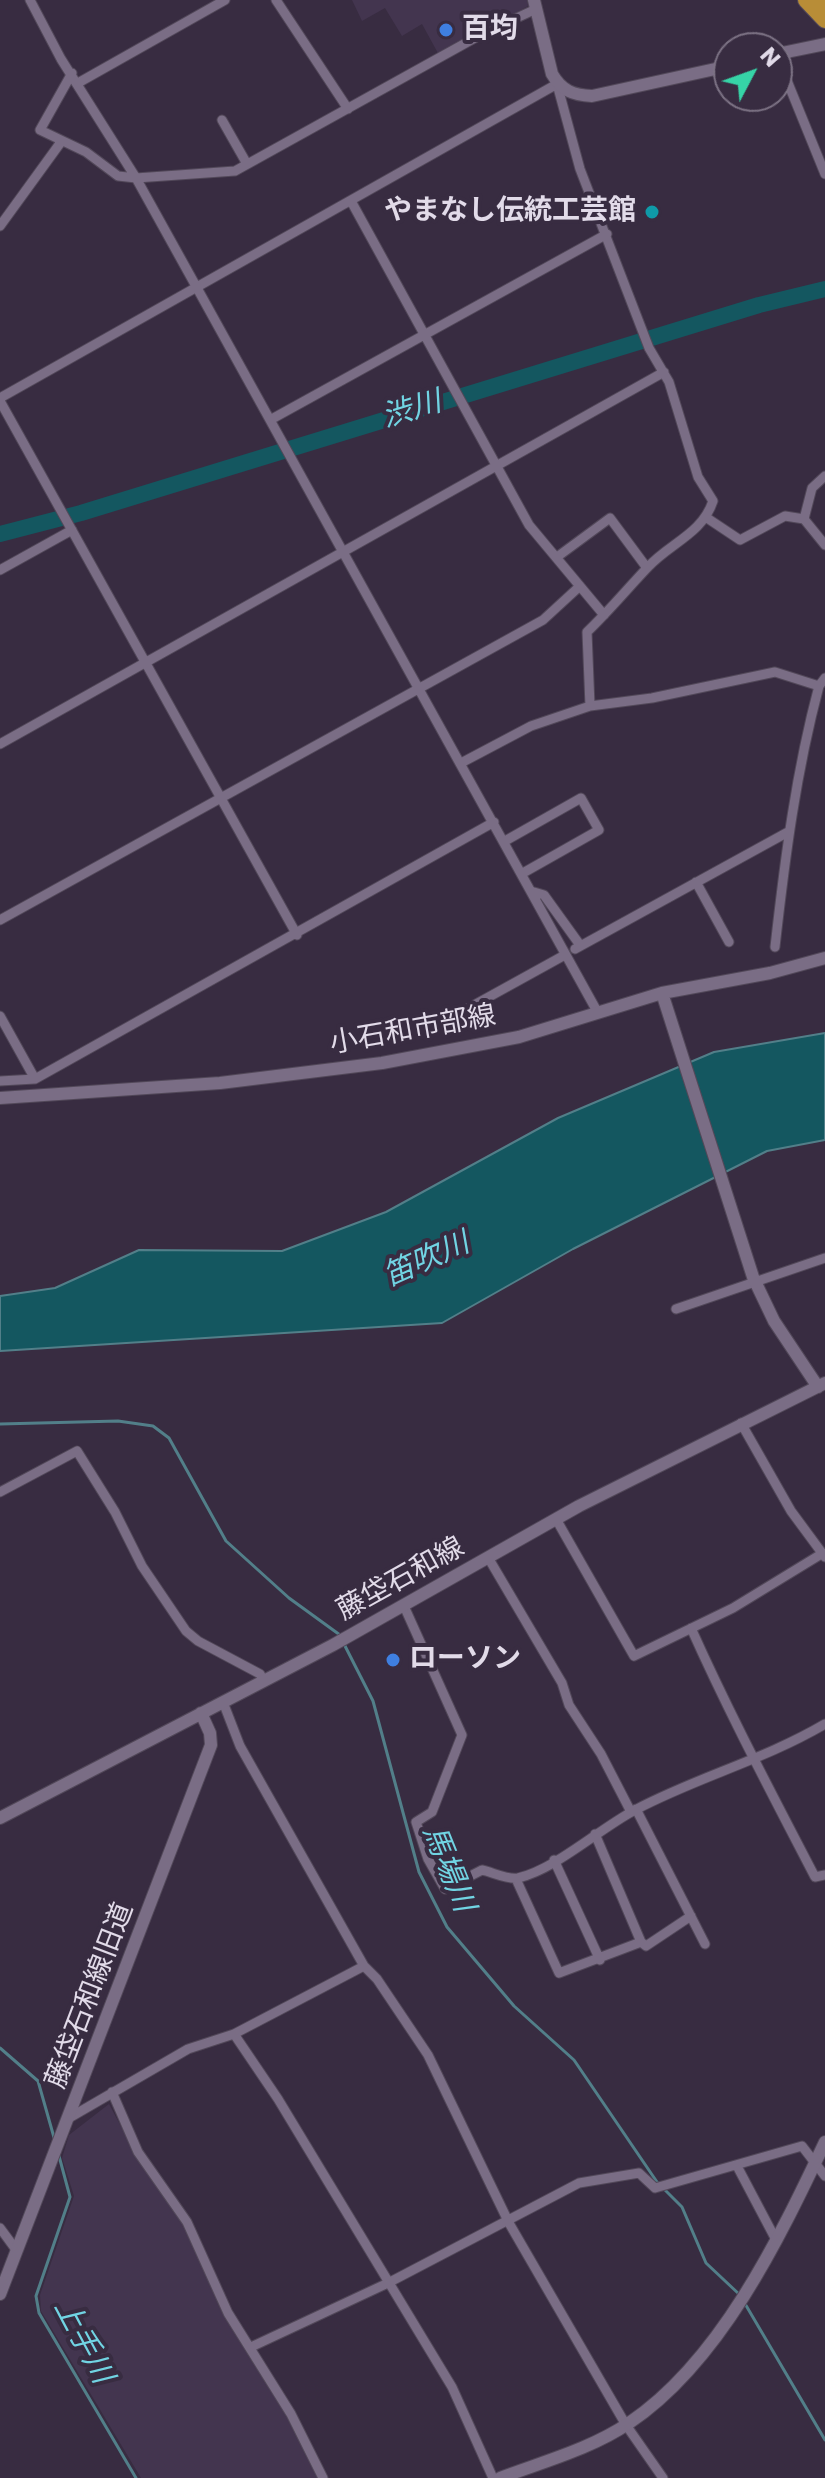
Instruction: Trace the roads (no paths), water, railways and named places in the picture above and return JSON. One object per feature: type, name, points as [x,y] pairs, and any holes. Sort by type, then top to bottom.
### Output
[{"type":"highway","points":[[806,0],[825,20]]},
{"type":"main road","points":[[535,4],[548,64],[557,84],[574,95],[592,96],[713,70]]},
{"type":"main road","points":[[793,51],[825,44]]},
{"type":"main road","name":"小石和市部線","points":[[0,1098],[220,1083],[382,1063],[519,1037],[662,993],[770,973],[825,958]]},
{"type":"main road","points":[[662,993],[754,1280],[774,1321],[822,1385]]},
{"type":"main road","name":"藤垈石和線","points":[[0,1818],[404,1606],[556,1519],[741,1423],[822,1385]]},
{"type":"main road","name":"藤垈石和線旧道","points":[[0,2294],[211,1745],[210,1733],[201,1713]]},
{"type":"main road","points":[[500,2478],[626,2425],[681,2380],[746,2288],[825,2142]]},
{"type":"street","points":[[30,0],[136,178],[534,892],[598,1013]]},
{"type":"street","points":[[78,83],[225,0]]},
{"type":"street","points":[[277,1],[348,109]]},
{"type":"street","points":[[72,73],[40,130],[86,152],[118,176],[136,178],[235,171],[535,4]]},
{"type":"street","points":[[297,935],[0,400],[557,84],[580,169],[649,348],[664,372],[698,477],[713,501],[707,518],[647,568],[587,632],[590,706]]},
{"type":"street","points":[[793,95],[825,174]]},
{"type":"street","points":[[222,120],[247,164]]},
{"type":"street","points":[[0,226],[61,142]]},
{"type":"street","points":[[351,201],[529,525],[604,615]]},
{"type":"street","points":[[270,420],[607,234]]},
{"type":"street","points":[[0,744],[664,372]]},
{"type":"street","points":[[804,519],[812,488],[825,476]]},
{"type":"street","points":[[707,518],[740,540],[785,516],[804,519],[825,545]]},
{"type":"street","points":[[557,557],[610,518],[647,568]]},
{"type":"street","points":[[0,570],[70,527]]},
{"type":"street","points":[[0,920],[543,620],[580,586]]},
{"type":"street","points":[[461,763],[531,726],[590,706],[652,698],[775,672],[822,682],[802,750],[788,832],[775,947]]},
{"type":"street","points":[[505,841],[581,798],[599,830],[523,873]]},
{"type":"street","points":[[0,1081],[35,1079],[494,822]]},
{"type":"street","points":[[534,892],[544,895],[578,947],[788,832]]},
{"type":"street","points":[[696,882],[729,942]]},
{"type":"street","points":[[438,1025],[563,956]]},
{"type":"street","points":[[0,1016],[35,1079]]},
{"type":"street","points":[[676,1309],[825,1258]]},
{"type":"street","points":[[556,1519],[634,1656],[733,1608],[824,1555],[791,1511],[741,1423]]},
{"type":"street","points":[[0,1492],[77,1451],[115,1512],[142,1566],[186,1631],[198,1641],[260,1674],[264,1681]]},
{"type":"street","points":[[489,1559],[562,1683],[569,1705],[634,1811],[705,1944]]},
{"type":"street","points":[[404,1606],[462,1735],[432,1812],[416,1822],[428,1859],[445,1889],[482,1870],[516,1879],[554,1860],[634,1811],[683,1787],[755,1761],[825,1724]]},
{"type":"street","points":[[691,1628],[815,1877],[825,1875]]},
{"type":"street","points":[[223,1702],[240,1746],[364,1966],[377,1979],[428,2055],[509,2223],[626,2425],[663,2478]]},
{"type":"street","points":[[595,1834],[641,1942],[646,1946],[691,1916]]},
{"type":"street","points":[[554,1860],[600,1960]]},
{"type":"street","points":[[516,1879],[559,1973],[641,1942]]},
{"type":"street","points":[[69,2118],[188,2049],[234,2034],[364,1966]]},
{"type":"street","points":[[234,2034],[278,2099],[452,2387],[493,2478]]},
{"type":"street","points":[[112,2092],[138,2152],[187,2222],[228,2313],[251,2347],[323,2478]]},
{"type":"street","points":[[251,2347],[509,2223],[516,2213],[579,2183],[639,2173],[655,2188],[802,2146],[825,2176]]},
{"type":"street","points":[[737,2166],[775,2238]]},
{"type":"street","points":[[0,2228],[17,2251]]},
{"type":"water","name":"笛吹川","points":[[825,1033],[825,1140],[767,1151],[573,1249],[442,1323],[0,1351],[0,1296],[55,1288],[139,1250],[282,1251],[386,1212],[558,1118],[714,1052]]},
{"type":"waterway","name":"渋川","points":[[0,534],[81,513],[759,305],[825,289]]},
{"type":"waterway","name":"馬場川","points":[[0,1424],[118,1421],[153,1426],[169,1438],[226,1541],[289,1598],[340,1635]]},
{"type":"waterway","name":"馬場川","points":[[343,1642],[373,1701],[419,1872],[447,1927],[514,2006],[574,2060],[657,2182],[682,2207],[706,2263],[740,2295]]},
{"type":"waterway","name":"上手川","points":[[0,2048],[38,2081],[55,2141]]},
{"type":"waterway","name":"上手川","points":[[59,2156],[70,2197],[36,2296],[39,2313],[136,2478]]},
{"type":"waterway","name":"馬場川","points":[[744,2302],[825,2440]]},
{"type":"place","name":"百均","points":[[446,30]]},
{"type":"place","name":"やまなし伝統工芸館","points":[[652,212]]},
{"type":"place","name":"ローソン","points":[[393,1660]]}]
